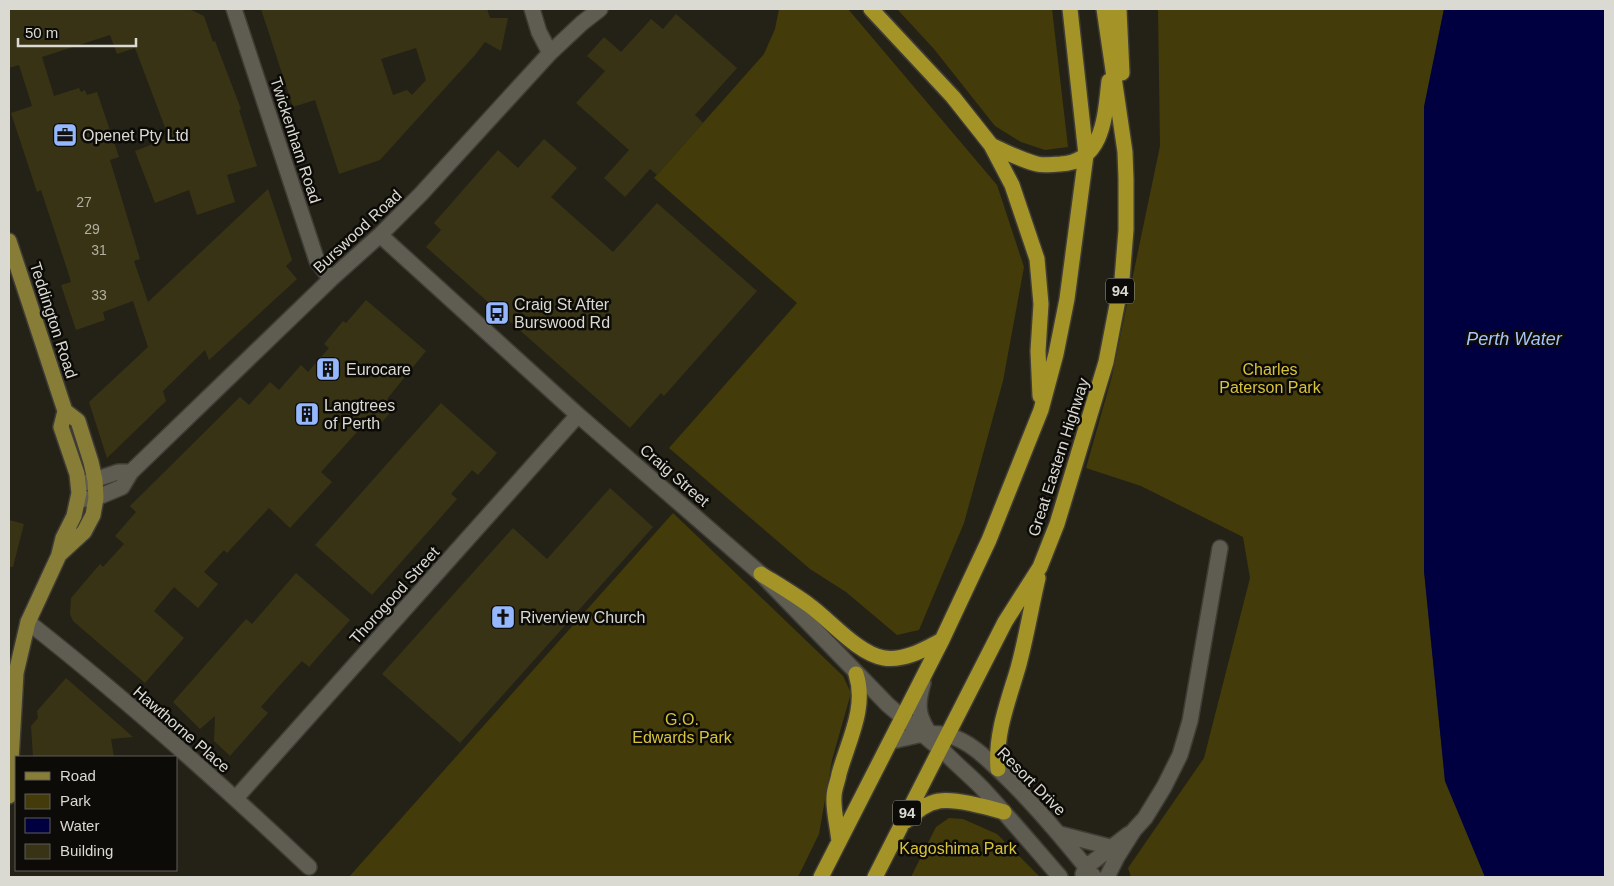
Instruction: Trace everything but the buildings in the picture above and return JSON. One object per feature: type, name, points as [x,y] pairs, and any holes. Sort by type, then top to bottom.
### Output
[{"type":"highway","points":[[871,9],[953,97],[991,145],[1012,184],[1036,259],[1041,304],[1038,351],[1041,410]]},
{"type":"highway","name":"Great Eastern Highway","points":[[821,877],[942,640],[989,540],[1041,410],[1056,354],[1067,299],[1086,155],[1070,9]]},
{"type":"highway","name":"Great Eastern Highway","points":[[875,877],[1005,622],[1040,567],[1060,515],[1106,362],[1122,279],[1126,230],[1125,152],[1104,9]]},
{"type":"highway","points":[[1119,9],[1125,152]]},
{"type":"highway","points":[[991,145],[1039,165],[1069,164],[1086,155],[1092,150],[1104,123],[1111,57]]},
{"type":"highway","points":[[998,769],[996,752],[1003,715],[1018,667],[1040,567]]},
{"type":"highway","points":[[761,574],[810,605],[872,654],[884,658],[904,657],[942,640]]},
{"type":"highway","points":[[839,842],[834,796],[844,755],[856,724],[860,701],[859,683],[856,674]]},
{"type":"highway","points":[[901,826],[914,813],[940,800],[977,805],[1004,812]]},
{"type":"main road","name":"Teddington Road","points":[[9,241],[65,411],[61,427],[77,474],[79,493]]},
{"type":"main road","name":"Teddington Road","points":[[65,411],[78,421],[95,480],[96,498]]},
{"type":"main road","points":[[9,796],[10,723],[16,672],[28,622],[59,555],[63,538],[74,516],[79,493]]},
{"type":"main road","points":[[59,555],[84,532],[93,515],[96,498]]},
{"type":"street","name":"Twickenham Road","points":[[234,9],[317,261],[331,279]]},
{"type":"street","points":[[532,9],[539,32],[550,53]]},
{"type":"street","name":"Burswood Road","points":[[79,493],[96,498],[122,487],[131,472],[331,279],[380,235],[441,172],[550,53],[600,9]]},
{"type":"street","name":"Craig Street","points":[[380,235],[578,415],[761,574],[856,674],[903,718],[926,734],[940,749]]},
{"type":"street","name":"Thorogood Street","points":[[236,798],[578,415]]},
{"type":"street","points":[[79,493],[95,480],[118,472],[131,472]]},
{"type":"street","points":[[1087,874],[1110,847],[1134,830],[1145,818],[1164,787],[1180,755],[1190,721],[1220,548]]},
{"type":"street","name":"Hawthorne Place","points":[[28,622],[135,710],[236,798],[309,867]]},
{"type":"street","points":[[924,677],[919,698],[920,715],[926,734]]},
{"type":"street","name":"Resort Drive","points":[[891,741],[926,734],[948,735],[975,748],[1028,799],[1060,834],[1087,874]]},
{"type":"street","points":[[940,749],[964,769],[1060,877]]},
{"type":"street","points":[[1107,877],[1134,830]]},
{"type":"street","points":[[1060,834],[1110,847]]},
{"type":"green space","points":[[779,9],[848,9],[997,185],[1024,267],[1003,381],[964,523],[919,630],[897,635],[846,592],[810,569],[669,448],[797,303],[654,178],[764,54],[775,29]]},
{"type":"green space","points":[[897,9],[1052,9],[1068,147],[1045,150],[1021,142],[995,126],[934,49]]},
{"type":"green space","name":"Charles Paterson Park","points":[[1158,9],[1444,9],[1424,107],[1424,571],[1445,781],[1485,877],[1131,877],[1128,868],[1204,758],[1250,578],[1243,537],[1141,486],[1086,468],[1112,376],[1160,146]]},
{"type":"green space","name":"G.O. Edwards Park","points":[[673,513],[843,676],[851,693],[832,760],[819,834],[798,877],[349,877]]},
{"type":"green space","name":"Kagoshima Park","points":[[949,818],[963,819],[997,834],[1040,877],[911,877],[936,827]]},
{"type":"water","name":"Perth Water","points":[[1444,9],[1605,9],[1605,877],[1485,877],[1445,781],[1424,571],[1424,107]]},
{"type":"place","name":"Openet Pty Ltd","points":[[65,135]]},
{"type":"place","name":"Craig St After Burswood Rd","points":[[497,313]]},
{"type":"place","name":"Eurocare","points":[[328,369]]},
{"type":"place","name":"Langtrees of Perth","points":[[307,414]]},
{"type":"place","name":"Riverview Church","points":[[503,617]]}]
